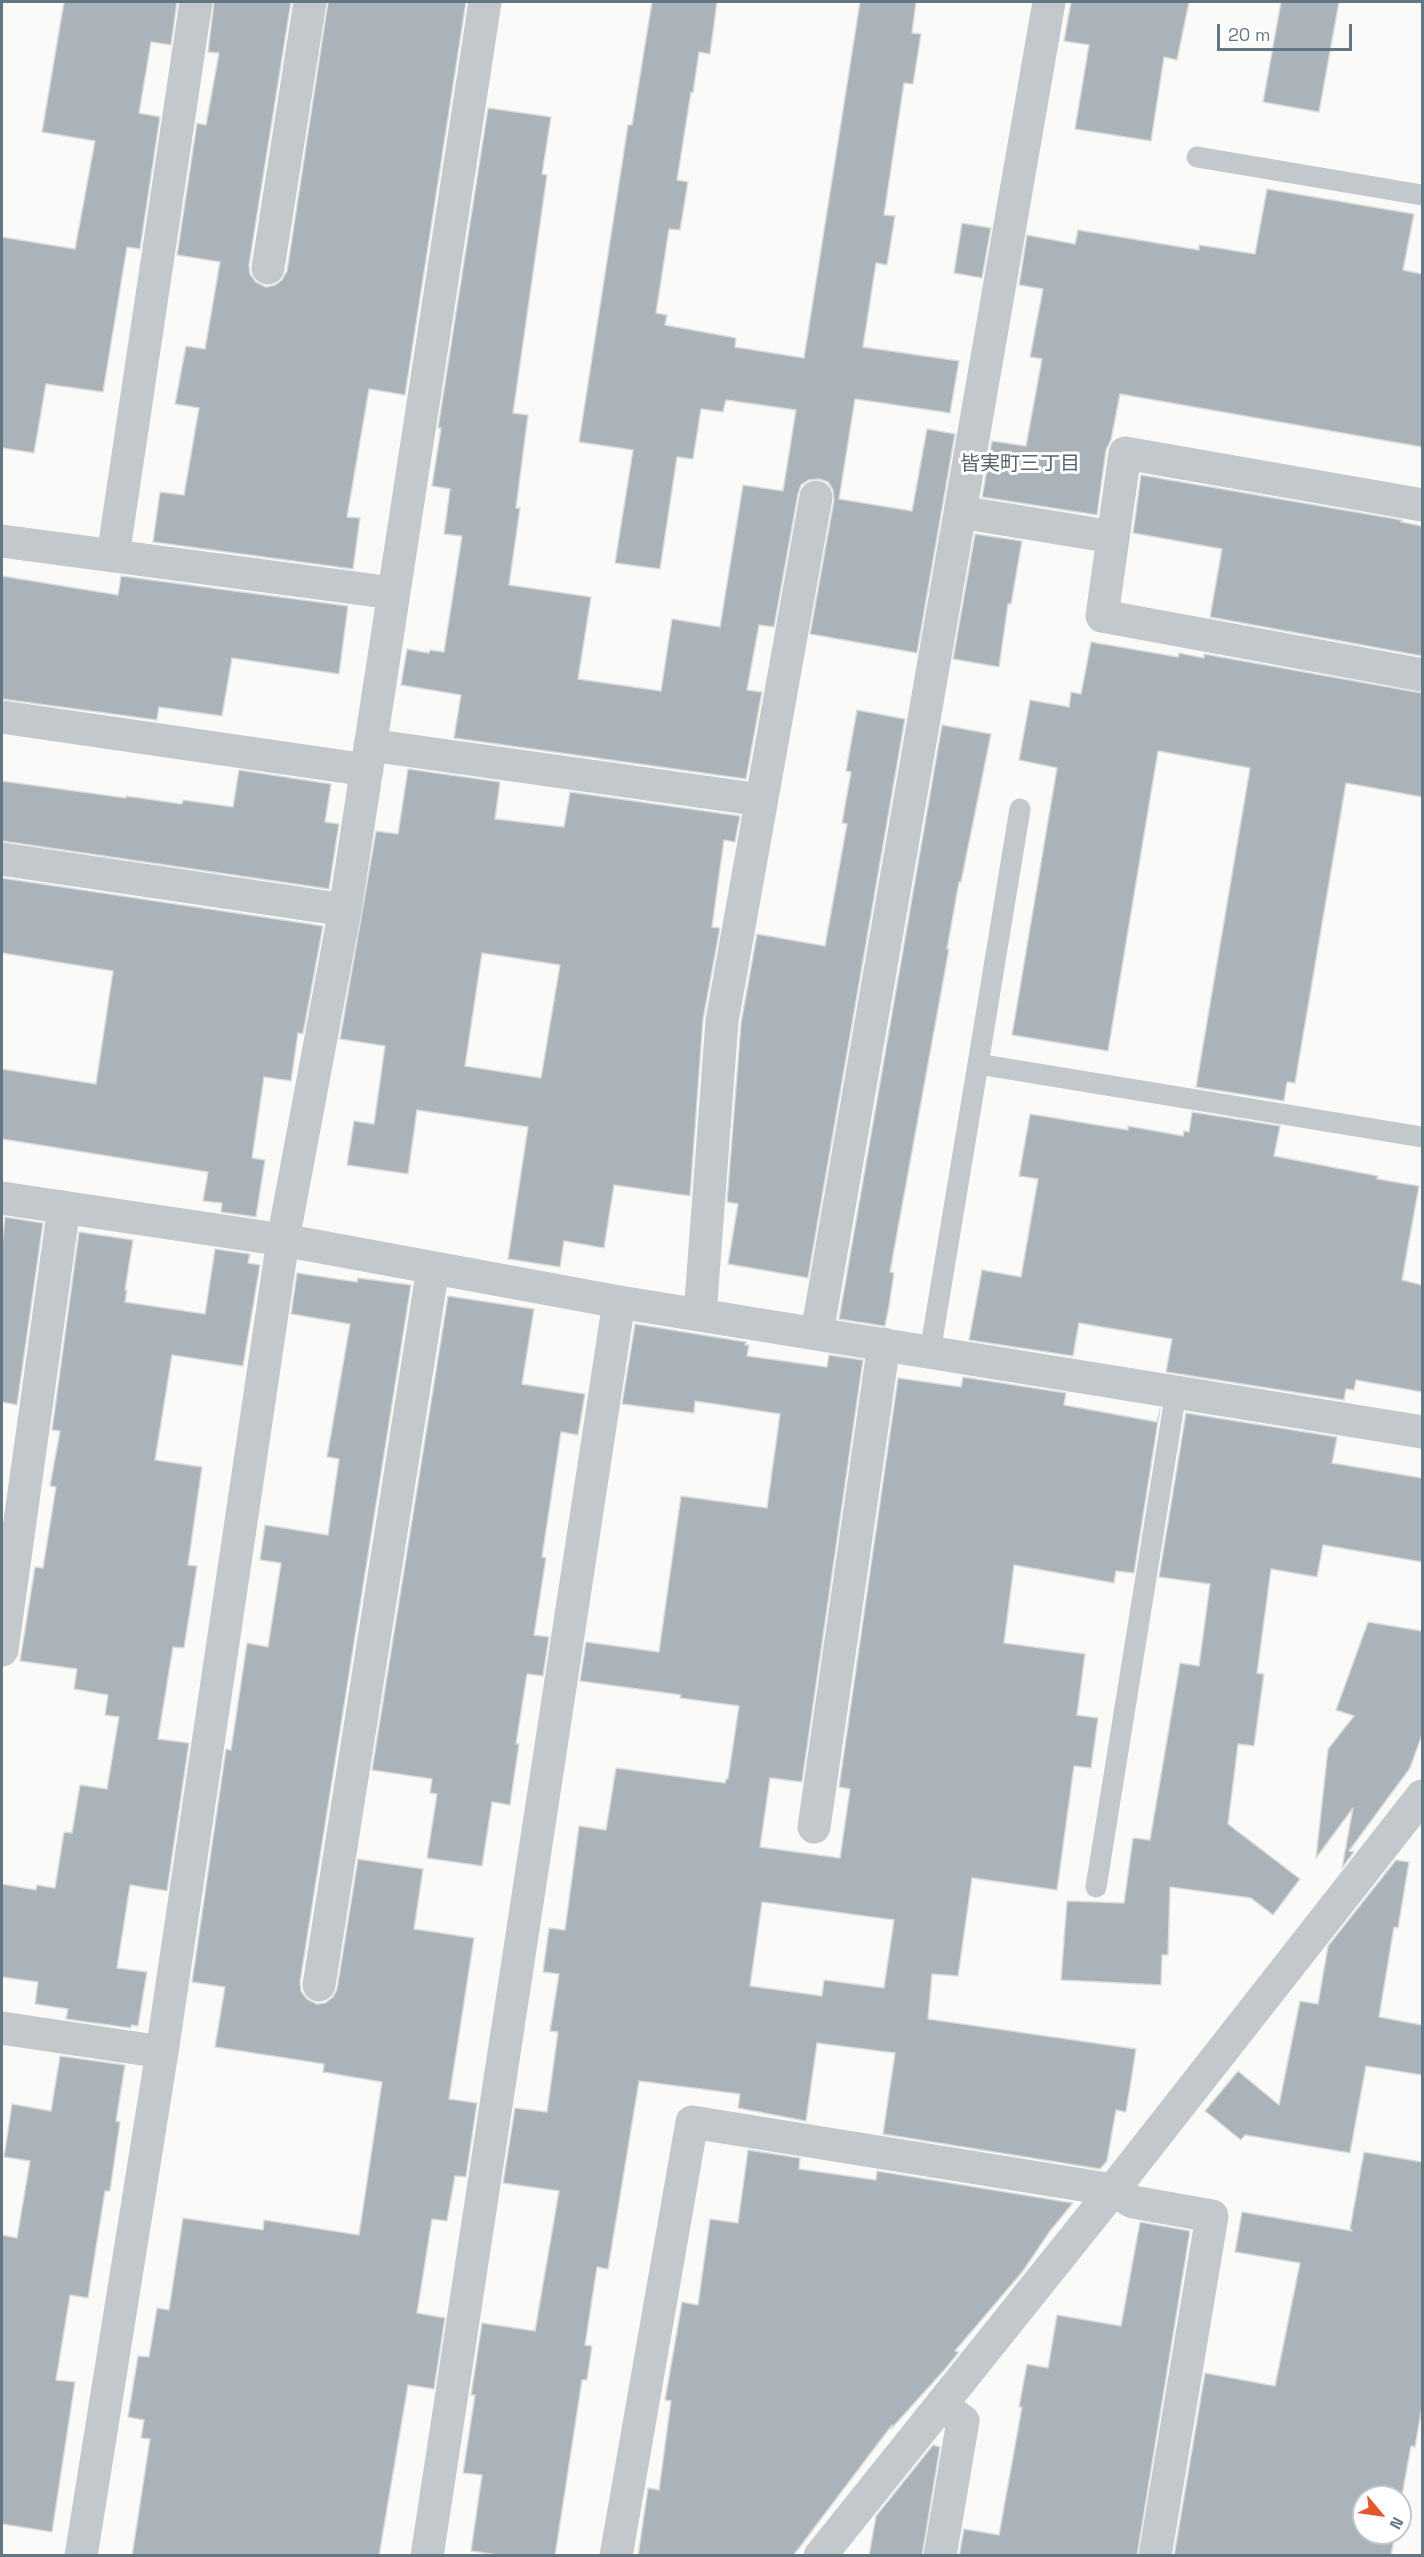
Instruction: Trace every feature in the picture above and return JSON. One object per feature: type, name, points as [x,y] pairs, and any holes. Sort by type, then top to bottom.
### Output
[{"type":"street","points":[[113,556],[196,2]]},
{"type":"street","points":[[268,268],[310,2]]},
{"type":"street","points":[[81,2556],[162,2052],[283,1240],[345,910],[485,2]]},
{"type":"street","points":[[817,1333],[1049,2]]},
{"type":"street","points":[[1422,505],[1125,453],[1102,616],[1422,675]]},
{"type":"street","points":[[700,1315],[722,1021],[816,497]]},
{"type":"street","points":[[960,512],[1113,537]]},
{"type":"street","points":[[2,541],[393,593]]},
{"type":"street","points":[[2,717],[761,800]]},
{"type":"street","points":[[2,859],[345,910]]},
{"type":"street","points":[[2,1197],[283,1240],[618,1302],[1422,1432]]},
{"type":"street","points":[[2,1650],[64,1207]]},
{"type":"street","points":[[319,1985],[433,1268]]},
{"type":"street","points":[[427,2556],[618,1302]]},
{"type":"street","points":[[814,1827],[884,1344]]},
{"type":"street","points":[[819,2556],[1113,2190],[1422,1796]]},
{"type":"street","points":[[2,2028],[162,2052]]},
{"type":"street","points":[[616,2556],[692,2122],[1113,2190],[1133,2202],[1212,2216],[1155,2556]]},
{"type":"street","points":[[940,2556],[963,2421],[941,2404]]},
{"type":"lane","points":[[1197,157],[1422,195]]},
{"type":"lane","points":[[930,1352],[1020,809]]},
{"type":"lane","points":[[978,1064],[1422,1137]]},
{"type":"lane","points":[[1096,1887],[1176,1392]]},
{"type":"building","points":[[64,2],[177,2],[171,45],[151,42],[139,113],[160,117],[140,249],[127,247],[103,392],[46,384],[34,453],[2,448],[2,237],[75,249],[95,141],[42,132]]},
{"type":"building","points":[[214,2],[291,2],[249,265],[250,274],[256,282],[266,287],[282,280],[287,271],[328,2],[466,2],[405,395],[369,389],[347,517],[360,518],[353,569],[153,542],[160,492],[184,495],[199,408],[175,404],[186,346],[205,349],[220,262],[177,255],[197,123],[206,125],[219,53],[208,52]]},
{"type":"building","points":[[652,2],[717,2],[710,54],[699,52],[693,93],[691,92],[677,180],[688,182],[680,230],[669,229],[656,313],[667,315],[665,325],[736,338],[735,347],[804,358],[860,2],[916,2],[912,33],[921,34],[913,84],[904,83],[884,215],[895,216],[887,265],[876,263],[863,347],[959,361],[950,413],[855,399],[839,499],[912,511],[927,429],[955,434],[917,653],[810,634],[834,500],[833,490],[828,482],[819,479],[809,480],[801,485],[774,627],[759,625],[747,690],[762,692],[746,779],[454,738],[461,695],[401,685],[407,649],[429,653],[430,650],[444,652],[462,536],[444,534],[450,489],[432,486],[441,428],[438,428],[488,108],[551,117],[542,174],[547,175],[513,413],[528,415],[516,508],[520,508],[509,585],[591,597],[578,679],[661,691],[672,619],[720,627],[743,485],[783,491],[796,410],[726,400],[723,412],[701,409],[693,459],[677,457],[660,569],[615,563],[633,450],[579,442],[628,125],[632,125]]},
{"type":"building","points":[[1071,2],[1189,2],[1177,60],[1164,57],[1151,141],[1075,129],[1089,45],[1064,41]]},
{"type":"building","points":[[1281,2],[1339,2],[1319,112],[1263,102]]},
{"type":"building","points":[[1267,189],[1414,214],[1403,270],[1422,274],[1422,447],[1120,394],[1111,440],[1106,450],[1097,515],[982,497],[992,441],[1026,446],[1042,359],[1030,357],[1043,289],[1019,285],[1027,235],[1075,244],[1078,230],[1199,250],[1199,245],[1255,254]]},
{"type":"building","points":[[962,223],[991,228],[982,278],[954,273]]},
{"type":"building","points":[[1141,475],[1402,520],[1401,522],[1422,526],[1422,656],[1210,617],[1222,549],[1133,533]]},
{"type":"building","points":[[975,534],[1022,541],[1011,604],[1008,604],[999,667],[953,659]]},
{"type":"building","points":[[2,576],[118,595],[121,576],[348,606],[339,674],[232,658],[222,716],[159,707],[157,720],[2,699]]},
{"type":"building","points":[[1091,642],[1178,657],[1179,653],[1204,658],[1204,654],[1422,693],[1422,797],[1346,783],[1295,1083],[1287,1082],[1284,1101],[1196,1087],[1250,768],[1158,751],[1108,1051],[1012,1035],[1057,768],[1019,760],[1030,700],[1069,707],[1071,692],[1081,694]]},
{"type":"building","points":[[857,710],[905,719],[808,1278],[728,1264],[738,1204],[727,1202],[741,1023],[757,934],[825,946],[847,824],[842,823],[851,772],[846,771]]},
{"type":"building","points":[[942,725],[991,734],[961,882],[959,882],[947,949],[949,949],[890,1272],[894,1273],[889,1306],[885,1326],[883,1326],[839,1319]]},
{"type":"building","points":[[408,769],[500,782],[495,819],[564,827],[570,792],[740,816],[735,842],[724,840],[712,927],[720,928],[703,1020],[690,1196],[614,1185],[604,1248],[564,1241],[560,1267],[508,1259],[528,1127],[417,1110],[408,1174],[347,1165],[354,1121],[374,1124],[385,1046],[340,1039],[376,831],[398,834]],"holes":[[[482,953],[560,965],[541,1078],[465,1066]]]},
{"type":"building","points":[[239,770],[331,784],[325,822],[339,824],[329,889],[2,841],[2,781],[126,798],[126,796],[182,804],[183,800],[233,807]]},
{"type":"building","points":[[2,878],[323,926],[303,1034],[298,1033],[291,1081],[264,1077],[252,1158],[265,1160],[256,1217],[221,1212],[222,1203],[203,1201],[208,1172],[2,1139],[2,1069],[96,1084],[113,971],[2,953]]},
{"type":"building","points":[[1192,1112],[1280,1126],[1274,1156],[1419,1186],[1402,1280],[1422,1285],[1422,1392],[1356,1380],[1354,1390],[1346,1389],[1344,1400],[1166,1372],[1172,1339],[1079,1323],[1073,1356],[969,1340],[982,1270],[1021,1277],[1038,1179],[1019,1176],[1030,1114],[1128,1130],[1128,1126],[1183,1136],[1184,1131],[1189,1132]]},
{"type":"building","points":[[5,1217],[43,1223],[17,1405],[2,1402],[2,1244]]},
{"type":"building","points":[[79,1232],[133,1240],[125,1302],[205,1314],[215,1249],[250,1254],[248,1263],[260,1265],[243,1366],[172,1355],[155,1460],[202,1467],[188,1565],[197,1566],[184,1648],[173,1647],[158,1739],[189,1743],[167,1891],[130,1885],[117,1968],[147,1972],[138,2026],[131,2025],[131,2028],[66,2019],[68,2009],[35,2004],[38,1982],[2,1977],[2,1884],[36,1890],[37,1885],[55,1888],[64,1832],[72,1833],[80,1785],[107,1789],[119,1717],[105,1715],[108,1695],[74,1689],[77,1669],[20,1661],[35,1567],[43,1568],[56,1487],[50,1486],[60,1431],[52,1430]]},
{"type":"building","points":[[297,1273],[357,1282],[358,1278],[411,1285],[300,1982],[301,1991],[307,1999],[317,2004],[325,2003],[333,1997],[337,1989],[358,1859],[423,1869],[414,1929],[474,1938],[449,2099],[477,2103],[466,2177],[455,2176],[447,2221],[432,2219],[417,2313],[445,2318],[434,2389],[408,2385],[379,2556],[132,2556],[150,2439],[141,2438],[144,2420],[128,2417],[138,2356],[149,2357],[157,2308],[169,2310],[183,2218],[263,2230],[264,2220],[359,2235],[382,2082],[323,2072],[324,2064],[215,2047],[225,1987],[192,1982],[226,1749],[231,1750],[247,1643],[268,1647],[281,1563],[260,1560],[265,1525],[328,1535],[339,1459],[327,1457],[350,1324],[291,1314]]},
{"type":"building","points":[[448,1296],[534,1309],[522,1384],[585,1394],[578,1435],[561,1432],[542,1557],[546,1558],[534,1635],[549,1637],[543,1676],[527,1674],[516,1744],[519,1744],[510,1805],[492,1802],[482,1866],[427,1858],[437,1794],[430,1793],[432,1779],[372,1770]]},
{"type":"building","points":[[635,1324],[746,1342],[745,1345],[749,1345],[747,1356],[827,1367],[829,1355],[863,1360],[802,1782],[770,1778],[760,1847],[840,1858],[850,1789],[839,1787],[898,1378],[961,1387],[963,1377],[1066,1393],[1064,1405],[1157,1422],[1160,1409],[1134,1573],[1116,1571],[1114,1583],[1014,1565],[1004,1643],[1085,1654],[1077,1715],[1098,1718],[1091,1768],[1074,1766],[1057,1890],[972,1878],[958,1976],[932,1974],[928,2019],[1136,2049],[1126,2112],[1116,2110],[1107,2161],[1100,2169],[883,2134],[895,2053],[817,2043],[806,2121],[738,2108],[740,2094],[639,2081],[608,2269],[597,2267],[585,2345],[592,2346],[587,2380],[582,2380],[555,2556],[504,2556],[471,2551],[482,2475],[463,2473],[475,2395],[471,2395],[482,2323],[535,2331],[559,2191],[503,2183],[515,2108],[547,2112],[558,2032],[550,2031],[559,1974],[543,1972],[549,1928],[565,1930],[579,1826],[606,1830],[616,1768],[725,1783],[728,1779],[739,1706],[680,1698],[681,1695],[580,1681],[586,1642],[659,1652],[681,1496],[767,1508],[780,1414],[695,1401],[694,1413],[622,1404]],"holes":[[[762,1902],[894,1920],[884,1988],[824,1980],[822,1996],[750,1986]]]},
{"type":"building","points":[[1186,1413],[1337,1437],[1332,1463],[1422,1478],[1422,1562],[1323,1545],[1317,1577],[1271,1569],[1257,1673],[1264,1674],[1254,1746],[1238,1744],[1228,1824],[1300,1879],[1273,1915],[1251,1898],[1170,1887],[1168,1955],[1162,1955],[1161,1985],[1061,1980],[1067,1901],[1124,1903],[1133,1838],[1150,1840],[1180,1663],[1199,1666],[1210,1584],[1159,1577]]},
{"type":"building","points":[[1368,1622],[1422,1631],[1422,1735],[1410,1768],[1349,1851],[1354,1852],[1342,1868],[1353,1808],[1316,1858],[1328,1749],[1354,1716],[1336,1710]]},
{"type":"building","points":[[1396,1860],[1409,1862],[1398,1928],[1394,1927],[1379,2017],[1422,2025],[1422,2075],[1366,2066],[1350,2153],[1245,2135],[1241,2140],[1205,2111],[1238,2071],[1279,2105],[1300,2001],[1318,2004],[1328,1946]]},
{"type":"building","points":[[60,2056],[125,2065],[116,2121],[120,2122],[110,2191],[105,2191],[88,2298],[70,2295],[56,2380],[75,2382],[52,2532],[2,2524],[2,2235],[17,2238],[30,2161],[4,2157],[12,2104],[51,2111]]},
{"type":"building","points":[[748,2150],[800,2158],[799,2169],[876,2180],[877,2171],[1073,2203],[1050,2231],[1023,2271],[955,2351],[959,2352],[946,2368],[891,2429],[892,2425],[793,2556],[638,2556],[648,2488],[659,2490],[671,2401],[665,2400],[682,2302],[698,2305],[710,2219],[738,2223]]},
{"type":"building","points":[[1364,2152],[1422,2162],[1422,2407],[1415,2447],[1411,2446],[1404,2485],[1352,2485],[1352,2545],[1393,2545],[1391,2556],[1174,2556],[1205,2373],[1275,2386],[1300,2263],[1235,2252],[1242,2212],[1352,2231],[1350,2229]]},
{"type":"building","points":[[1140,2222],[1190,2231],[1137,2556],[959,2556],[964,2529],[999,2535],[1022,2407],[1019,2407],[1027,2364],[1048,2368],[1057,2315],[1121,2326]]},
{"type":"building","points":[[933,2445],[940,2447],[922,2556],[869,2556],[876,2516]]},
{"type":"district","name":"皆実町三丁目","points":[[1020,465]]}]
